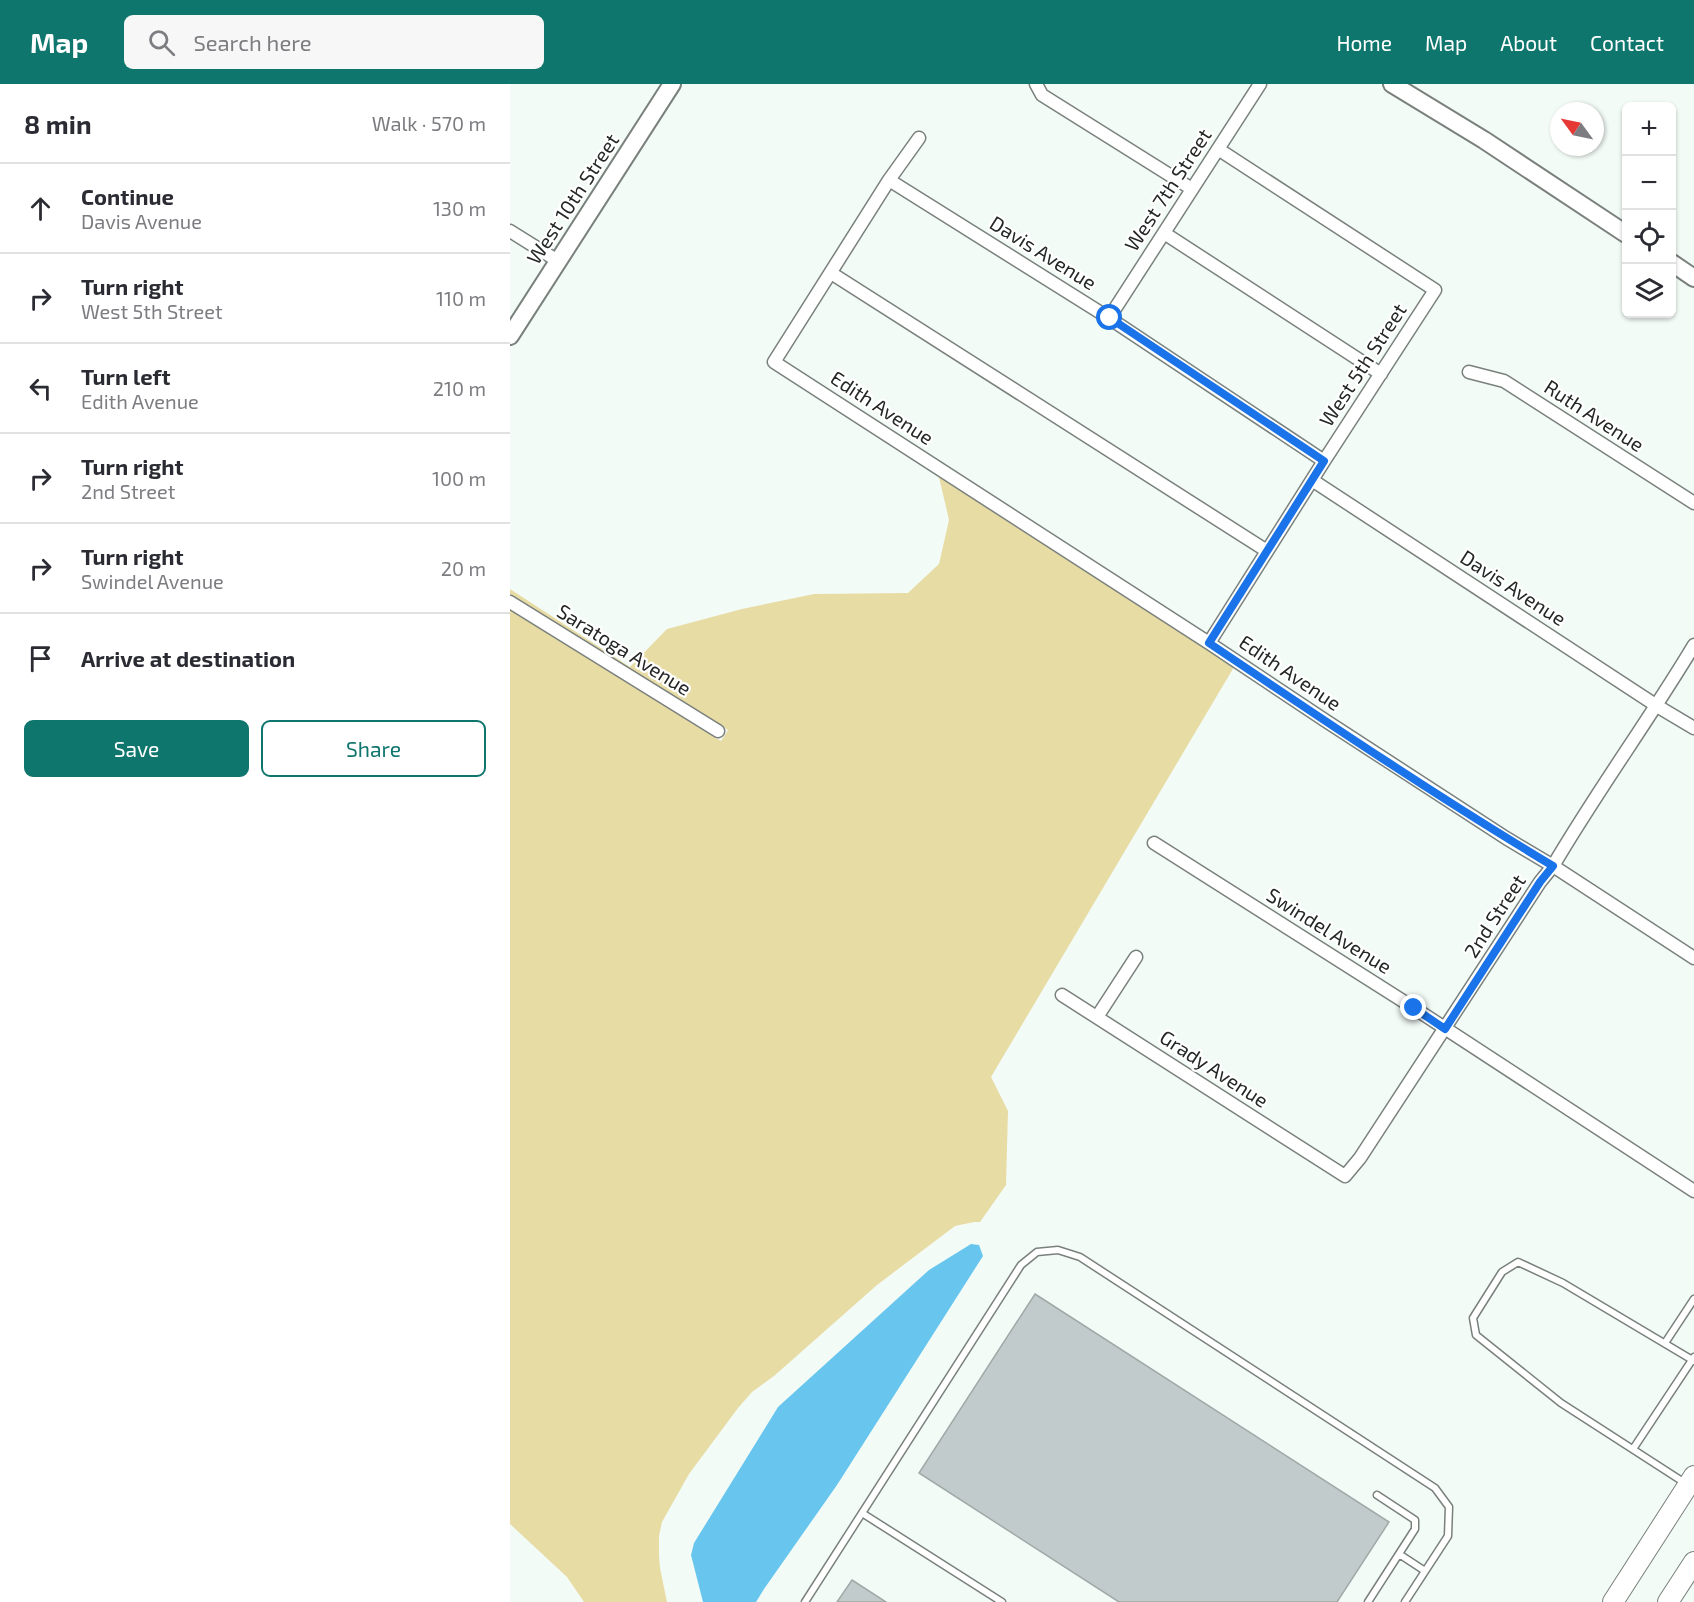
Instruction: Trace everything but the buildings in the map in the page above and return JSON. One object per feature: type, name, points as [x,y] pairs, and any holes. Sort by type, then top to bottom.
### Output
[{"type":"main road","points":[[1613,1602],[1692,1484]]},
{"type":"main road","points":[[1668,1602],[1694,1562]]},
{"type":"street","points":[[1036,84],[1042,95],[1192,189]]},
{"type":"street","name":"West 7th Street","points":[[1110,318],[1260,84]]},
{"type":"street","points":[[1392,84],[1622,231]]},
{"type":"street","name":"West 10th Street","points":[[510,336],[667,86]]},
{"type":"street","points":[[919,138],[889,180],[831,273],[1267,551]]},
{"type":"street","name":"West 5th Street","points":[[1218,149],[1435,290],[1312,480]]},
{"type":"street","name":"Davis Avenue","points":[[889,180],[1110,318],[1324,461]]},
{"type":"street","points":[[510,231],[558,261]]},
{"type":"street","points":[[1164,233],[1381,374]]},
{"type":"street","points":[[1673,264],[1694,278]]},
{"type":"street","name":"Edith Avenue","points":[[831,273],[774,362],[1694,958]]},
{"type":"street","name":"Ruth Avenue","points":[[1469,372],[1504,381],[1694,503]]},
{"type":"street","points":[[1209,643],[1312,480]]},
{"type":"street","name":"Davis Avenue","points":[[1312,480],[1694,728]]},
{"type":"street","name":"Saratoga Avenue","points":[[510,602],[718,731]]},
{"type":"street","name":"2nd Street","points":[[1345,1176],[1360,1158],[1540,882],[1553,866],[1694,645]]},
{"type":"street","name":"Swindel Avenue","points":[[1154,843],[1694,1191]]},
{"type":"street","points":[[1097,1017],[1136,957]]},
{"type":"street","name":"Grady Avenue","points":[[1062,994],[1345,1176]]},
{"type":"lane","points":[[805,1602],[1021,1265],[1037,1252],[1058,1250],[1080,1257],[1435,1488],[1449,1507],[1448,1536],[1405,1602]]},
{"type":"lane","points":[[1633,1449],[1693,1359],[1563,1283],[1518,1262],[1502,1272],[1473,1318],[1476,1335],[1561,1403],[1633,1449],[1692,1484]]},
{"type":"lane","points":[[1665,1343],[1694,1299]]},
{"type":"lane","points":[[1368,1602],[1415,1529],[1415,1520],[1377,1495]]},
{"type":"lane","points":[[862,1513],[1002,1602]]},
{"type":"lane","points":[[1399,1554],[1425,1571]]},
{"type":"shaded area","points":[[939,477],[1234,667],[991,1077],[1008,1111],[1006,1185],[980,1222],[955,1226],[877,1285],[774,1376],[752,1392],[738,1408],[689,1474],[662,1522],[659,1556],[667,1602],[584,1602],[567,1577],[510,1524],[510,610],[721,741],[728,730],[510,594],[510,589],[630,667],[667,629],[742,609],[814,594],[908,593],[939,564],[949,520]]},
{"type":"water","points":[[971,1244],[979,1245],[983,1256],[837,1485],[756,1602],[703,1602],[691,1555],[694,1543],[778,1407],[929,1270]]},
{"type":"route","points":[[1110,318],[1324,461],[1209,643],[1506,838],[1553,866],[1540,882],[1445,1029],[1414,1008]]}]
